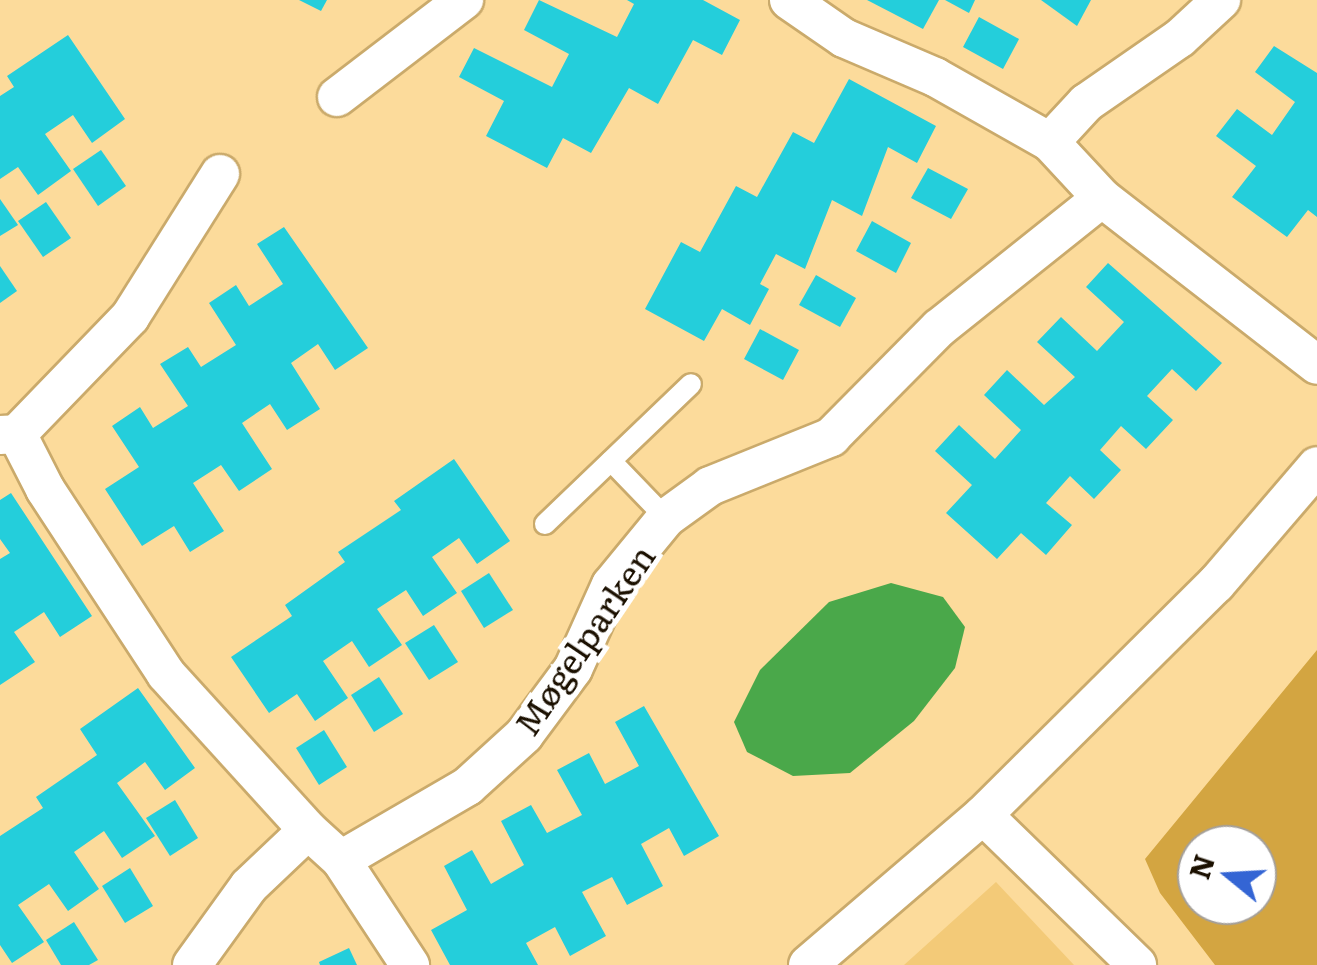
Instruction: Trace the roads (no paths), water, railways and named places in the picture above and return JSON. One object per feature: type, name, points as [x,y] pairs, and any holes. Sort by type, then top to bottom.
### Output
[{"type":"street","points":[[337,98],[464,0]]},
{"type":"street","points":[[788,0],[844,38],[935,76],[1050,142],[1102,198],[1317,365]]},
{"type":"street","points":[[1050,142],[1086,104],[1180,38],[1220,0]]},
{"type":"street","points":[[220,174],[130,317],[9,435],[166,674],[308,830],[341,860],[410,965]]},
{"type":"street","name":"Møgelparken","points":[[341,860],[468,786],[524,735],[573,668],[611,584],[666,518],[710,486],[831,437],[939,328],[1102,198]]},
{"type":"street","points":[[808,965],[983,815],[1216,584],[1317,466]]},
{"type":"street","points":[[983,815],[1137,965]]},
{"type":"street","points":[[192,965],[249,886],[308,830]]},
{"type":"lane","points":[[545,524],[691,384]]},
{"type":"lane","points":[[610,462],[666,518]]}]
